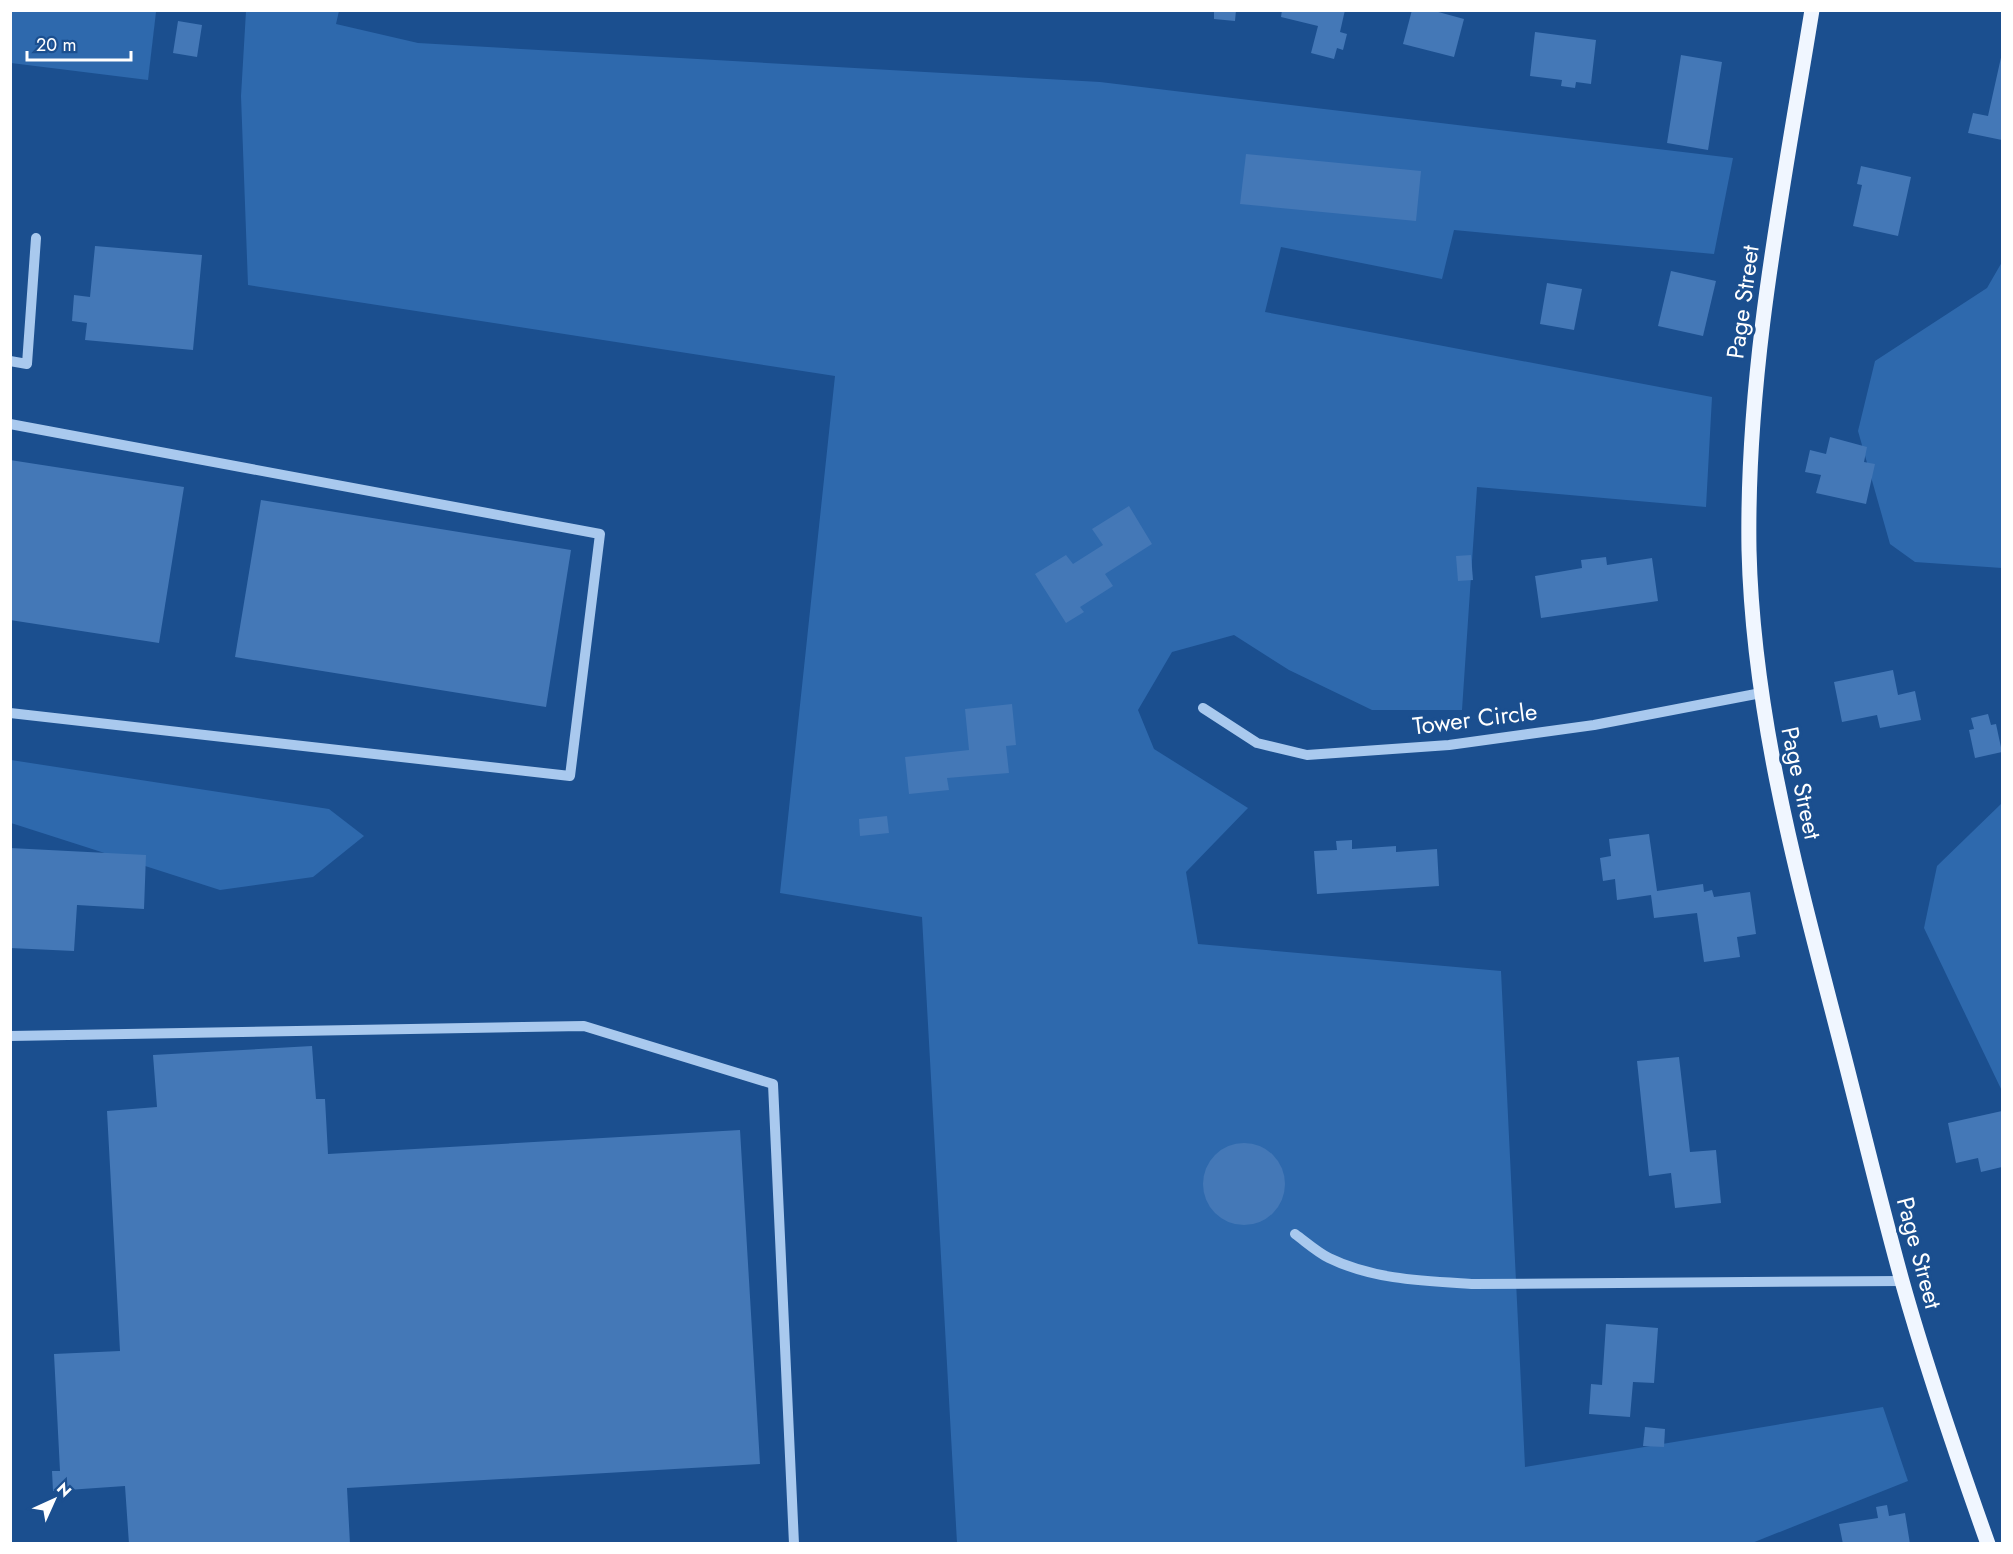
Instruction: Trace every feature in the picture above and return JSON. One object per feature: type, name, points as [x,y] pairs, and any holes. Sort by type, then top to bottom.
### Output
[{"type":"main road","name":"Page Street","points":[[1812,10],[1758,346],[1753,408],[1749,552],[1761,693],[1771,757],[1788,834],[1902,1281],[1930,1375],[1988,1544]]},
{"type":"street","points":[[10,361],[27,364],[36,238]]},
{"type":"street","points":[[10,424],[600,534],[570,776],[10,713]]},
{"type":"street","name":"Tower Circle","points":[[1203,708],[1257,742],[1307,755],[1461,744],[1594,725],[1761,693]]},
{"type":"street","points":[[10,1036],[584,1026],[773,1084],[794,1544]]},
{"type":"street","points":[[1295,1234],[1328,1257],[1361,1270],[1416,1281],[1474,1284],[1902,1281]]},
{"type":"shaded area","points":[[11,10],[156,12],[148,80],[11,63]]},
{"type":"shaded area","points":[[246,11],[339,11],[336,24],[418,43],[1100,82],[1733,158],[1714,254],[1454,230],[1442,279],[1281,247],[1265,312],[1712,397],[1706,507],[1477,487],[1462,710],[1372,710],[1289,670],[1234,635],[1172,652],[1138,710],[1154,749],[1248,808],[1186,872],[1198,944],[1501,971],[1525,1467],[1883,1407],[1908,1481],[1752,1543],[957,1543],[922,917],[780,893],[835,376],[248,285],[241,96]]},
{"type":"shaded area","points":[[2002,262],[2002,568],[1915,562],[1890,544],[1858,431],[1875,361],[1987,288]]},
{"type":"shaded area","points":[[11,760],[329,809],[364,836],[313,877],[220,890],[11,823]]},
{"type":"shaded area","points":[[2002,803],[2002,1091],[1924,928],[1937,866]]},
{"type":"building","points":[[1214,10],[1236,10],[1235,21],[1214,19]]},
{"type":"building","points":[[1282,10],[1345,10],[1340,32],[1347,34],[1343,50],[1337,48],[1334,59],[1311,53],[1318,26],[1281,17]]},
{"type":"building","points":[[1412,10],[1431,10],[1464,19],[1454,57],[1403,44]]},
{"type":"building","points":[[178,21],[202,25],[197,57],[173,53]]},
{"type":"building","points":[[1535,32],[1596,40],[1591,84],[1576,82],[1575,88],[1561,86],[1562,80],[1530,76]]},
{"type":"building","points":[[2002,53],[2002,140],[1968,133],[1973,113],[1988,116]]},
{"type":"building","points":[[1681,55],[1722,62],[1708,150],[1667,143]]},
{"type":"building","points":[[1246,154],[1421,171],[1416,221],[1240,204]]},
{"type":"building","points":[[1861,166],[1911,177],[1898,236],[1853,226],[1862,185],[1857,184]]},
{"type":"building","points":[[95,246],[202,255],[193,350],[85,340],[87,323],[72,321],[74,295],[90,297]]},
{"type":"building","points":[[1671,271],[1716,281],[1703,336],[1658,326]]},
{"type":"building","points":[[1547,283],[1582,289],[1574,330],[1540,324]]},
{"type":"building","points":[[1830,437],[1867,447],[1864,462],[1875,464],[1866,504],[1816,493],[1821,475],[1805,472],[1810,450],[1826,454]]},
{"type":"building","points":[[10,460],[184,487],[159,643],[10,620]]},
{"type":"building","points":[[261,500],[571,550],[546,707],[235,657]]},
{"type":"building","points":[[1129,506],[1152,544],[1105,574],[1113,586],[1080,607],[1084,612],[1066,623],[1035,574],[1066,555],[1073,564],[1103,545],[1092,529]]},
{"type":"building","points":[[1471,555],[1473,580],[1458,581],[1456,556]]},
{"type":"building","points":[[1606,557],[1607,565],[1652,558],[1658,601],[1541,618],[1535,576],[1582,568],[1581,560]]},
{"type":"building","points":[[1893,670],[1898,695],[1915,691],[1921,720],[1880,728],[1877,715],[1842,722],[1834,682]]},
{"type":"building","points":[[1012,704],[1016,745],[1006,746],[1009,773],[947,778],[949,790],[909,794],[905,757],[969,750],[965,709]]},
{"type":"building","points":[[1988,714],[1991,725],[1996,724],[2002,752],[1975,758],[1969,730],[1974,729],[1971,718]]},
{"type":"building","points":[[887,816],[889,833],[860,836],[859,819]]},
{"type":"building","points":[[1649,834],[1657,891],[1703,884],[1704,892],[1712,890],[1714,897],[1750,892],[1756,934],[1737,937],[1740,957],[1704,962],[1697,913],[1654,918],[1651,895],[1617,900],[1615,879],[1603,881],[1600,858],[1611,856],[1609,839]]},
{"type":"building","points":[[1352,840],[1352,849],[1396,846],[1396,852],[1437,849],[1439,886],[1317,894],[1314,851],[1337,850],[1336,841]]},
{"type":"building","points":[[10,848],[146,855],[144,909],[77,905],[74,951],[10,948]]},
{"type":"building","points":[[312,1046],[316,1099],[325,1099],[328,1154],[740,1130],[760,1464],[347,1488],[350,1544],[129,1544],[125,1486],[53,1491],[52,1471],[60,1471],[54,1354],[120,1351],[107,1111],[157,1107],[153,1055]]},
{"type":"building","points":[[1679,1057],[1690,1152],[1716,1150],[1721,1203],[1675,1208],[1671,1173],[1649,1176],[1637,1061]]},
{"type":"building","points":[[2002,1111],[2002,1167],[1981,1172],[1978,1158],[1956,1163],[1948,1123]]},
{"type":"building","points":[[1236,1143],[1252,1143],[1267,1150],[1278,1161],[1285,1176],[1282,1200],[1273,1213],[1252,1225],[1236,1225],[1221,1218],[1210,1207],[1203,1192],[1203,1176],[1210,1161],[1221,1150]]},
{"type":"building","points":[[1606,1324],[1658,1328],[1654,1383],[1633,1382],[1630,1417],[1589,1414],[1591,1384],[1602,1385]]},
{"type":"building","points":[[1645,1427],[1665,1429],[1664,1447],[1643,1446]]},
{"type":"building","points":[[1887,1505],[1889,1516],[1905,1513],[1910,1544],[1843,1544],[1839,1524],[1878,1518],[1876,1507]]}]
